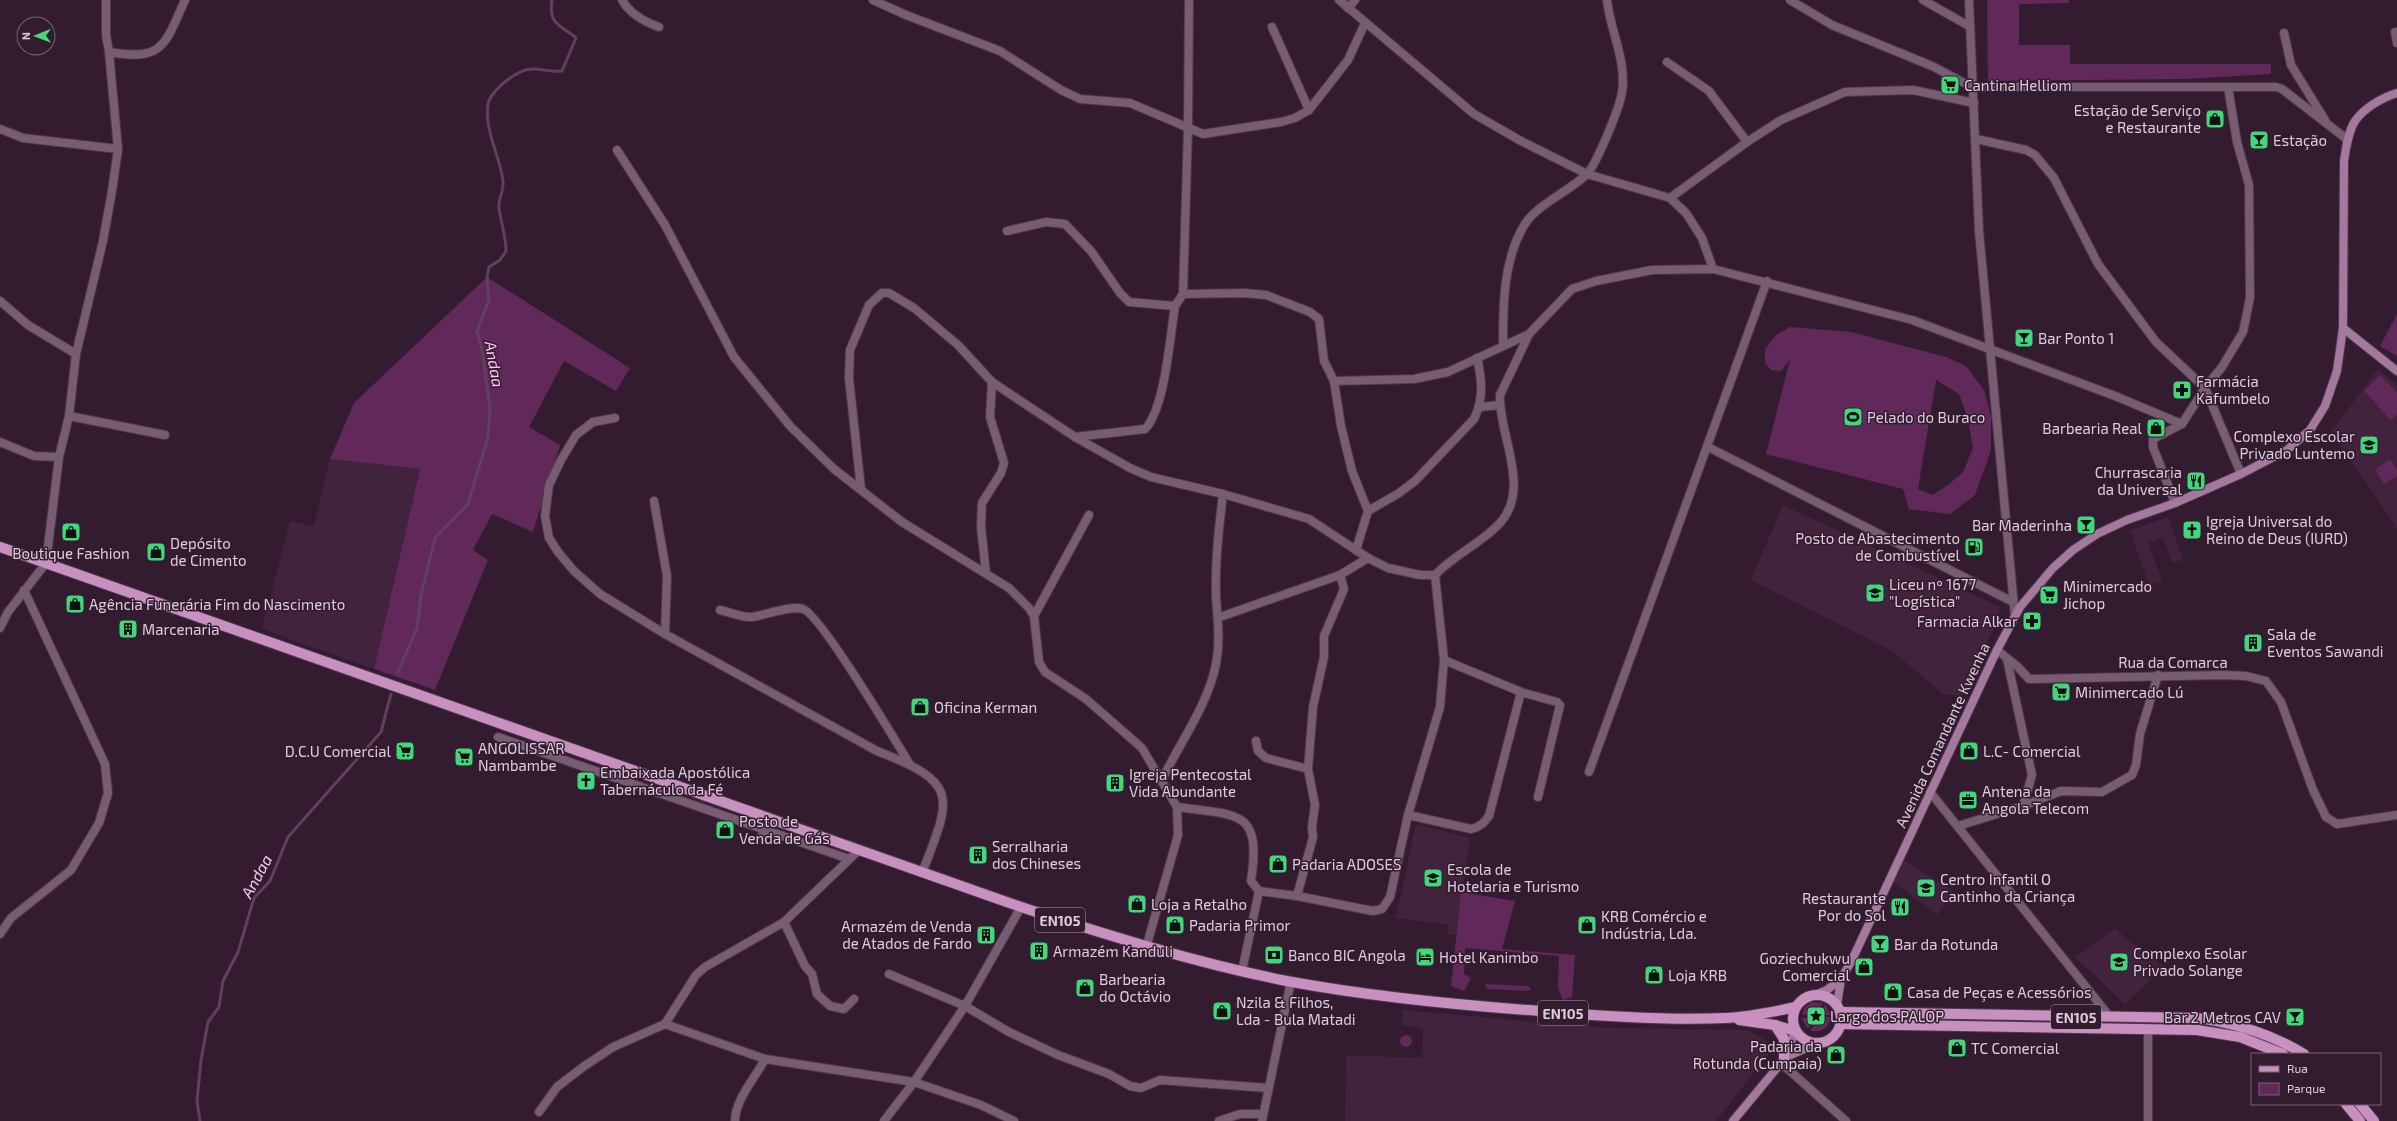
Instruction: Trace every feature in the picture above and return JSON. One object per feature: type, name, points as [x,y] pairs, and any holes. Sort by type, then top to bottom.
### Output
[{"type":"main road","name":"Avenida Comandante Kwenha","points":[[1841,979],[1852,960],[1998,650],[2020,607],[2036,588],[2073,550],[2098,534],[2127,520],[2175,503],[2241,474],[2287,450],[2310,430],[2325,406],[2337,371],[2343,328],[2344,161],[2348,140],[2355,121],[2386,96],[2397,93]]},
{"type":"main road","points":[[2343,328],[2397,371]]},
{"type":"main road","name":"EN105","points":[[0,547],[1021,908],[1146,948],[1291,981],[1372,994],[1467,1005],[1576,1014],[1727,1018],[1775,1025],[1795,1031],[1811,1042],[1820,1042]]},
{"type":"main road","points":[[1815,995],[1827,990],[1841,979]]},
{"type":"main road","points":[[1784,1060],[1833,1037],[1840,1024],[1838,1009],[1841,979]]},
{"type":"main road","name":"EN105","points":[[1727,1018],[1796,1007],[1801,1001],[1815,995],[1830,999],[1838,1009],[2197,1018],[2219,1021],[2261,1032],[2302,1053]]},
{"type":"main road","points":[[1733,1121],[1784,1060],[1795,1031],[1794,1015],[1796,1007]]},
{"type":"main road","name":"EN105","points":[[1840,1024],[2148,1029],[2217,1032],[2257,1042],[2281,1053]]},
{"type":"main road","points":[[1775,1025],[1784,1039],[1784,1060]]},
{"type":"main road","points":[[2347,1105],[2360,1121]]},
{"type":"main road","points":[[2361,1105],[2374,1121]]},
{"type":"street","points":[[0,628],[8,612],[46,563],[59,458],[69,416],[76,354],[103,241],[118,149],[109,52],[106,35],[106,0]]},
{"type":"street","points":[[109,52],[128,56],[148,54],[158,50],[166,41],[186,0]]},
{"type":"street","points":[[622,0],[628,9],[645,21],[659,27]]},
{"type":"street","points":[[873,0],[906,16],[1000,51],[1061,90],[1080,99],[1130,103],[1188,129],[1209,134],[1281,122],[1295,118],[1308,110],[1348,60],[1365,23]]},
{"type":"street","points":[[1075,437],[1133,432],[1145,429],[1152,422],[1158,405],[1175,306],[1183,294],[1188,129],[1188,0]]},
{"type":"street","points":[[1339,0],[1474,114],[1521,141],[1587,174],[1670,198],[1686,213],[1702,238],[1713,268]]},
{"type":"street","points":[[1348,8],[1355,0]]},
{"type":"street","points":[[1504,345],[1504,310],[1509,265],[1521,232],[1533,215],[1587,174],[1612,125],[1622,93],[1624,74],[1607,0]]},
{"type":"street","points":[[1790,0],[1832,25],[1953,75],[1972,87],[2276,87],[2348,140]]},
{"type":"street","points":[[1923,0],[1969,26]]},
{"type":"street","points":[[1969,0],[1972,87],[1976,139],[1978,231],[2015,617]]},
{"type":"street","points":[[1272,27],[1308,110]]},
{"type":"street","points":[[2395,32],[2397,43]]},
{"type":"street","points":[[2284,33],[2291,65],[2330,127]]},
{"type":"street","points":[[1667,62],[1709,91],[1747,142]]},
{"type":"street","points":[[2175,503],[2153,447],[2153,439],[2182,424],[2204,388],[2222,367],[2243,332],[2250,298],[2249,186],[2238,142],[2228,87]]},
{"type":"street","points":[[1670,198],[1747,142],[1781,120],[1845,92],[1913,90],[1974,103]]},
{"type":"street","points":[[0,129],[23,138],[118,149]]},
{"type":"street","points":[[1976,139],[2026,150],[2035,155],[2054,178],[2098,264],[2156,342],[2204,388],[2241,474]]},
{"type":"street","points":[[617,150],[665,225],[734,356],[790,426],[808,446],[834,469],[902,522],[1009,588],[1029,608],[1034,616],[1039,662],[1045,672],[1086,699],[1142,748],[1177,807],[1178,835],[1146,948]]},
{"type":"street","points":[[1008,231],[1046,222],[1065,224],[1091,251],[1120,293],[1129,302],[1175,306]]},
{"type":"street","points":[[861,489],[849,378],[850,350],[869,305],[874,298],[882,293],[889,293],[914,308],[958,345],[992,382],[1075,437],[1151,477],[1223,494],[1309,519],[1368,558],[1388,568],[1420,575],[1435,575],[1448,562],[1498,526],[1510,505],[1514,482],[1510,448],[1500,405],[1505,384],[1529,334],[1572,289],[1596,281],[1652,270],[1713,268],[1768,281],[1912,320],[1990,348],[2182,424]]},
{"type":"street","points":[[1589,772],[1768,281]]},
{"type":"street","points":[[1183,294],[1244,293],[1266,295],[1316,316],[1319,319],[1324,361],[1334,381],[1341,426],[1352,471],[1368,511],[1356,550]]},
{"type":"street","points":[[0,301],[28,325],[76,354]]},
{"type":"street","points":[[1334,381],[1414,379],[1448,372],[1529,334]]},
{"type":"street","points":[[1368,511],[1400,493],[1415,481],[1474,419],[1480,407],[1482,391],[1478,358]]},
{"type":"street","points":[[986,573],[981,528],[982,503],[1001,473],[1004,463],[990,417],[992,382]]},
{"type":"street","points":[[1480,407],[1500,405]]},
{"type":"street","points":[[69,416],[165,435]]},
{"type":"street","points":[[615,418],[593,422],[576,435],[561,460],[549,486],[545,516],[549,538],[574,571],[600,594],[665,634],[877,751],[909,763],[928,774],[940,786],[944,804],[942,823],[922,873]]},
{"type":"street","points":[[0,442],[34,456],[59,458]]},
{"type":"street","points":[[1708,447],[2014,602]]},
{"type":"street","points":[[1162,780],[1207,692],[1216,665],[1220,639],[1220,617],[1216,595],[1218,530],[1223,494]]},
{"type":"street","points":[[654,501],[667,576],[665,634]]},
{"type":"street","points":[[1034,616],[1089,516]]},
{"type":"street","points":[[1220,617],[1340,575],[1368,558]]},
{"type":"street","points":[[1297,896],[1313,837],[1312,828],[1315,805],[1308,769],[1313,707],[1324,657],[1324,636],[1344,589],[1340,575]]},
{"type":"street","points":[[1177,807],[1230,815],[1244,822],[1250,829],[1255,852],[1251,881],[1259,891],[1297,896],[1373,911],[1382,909],[1390,897],[1408,815],[1440,707],[1444,660],[1435,575]]},
{"type":"street","points":[[0,934],[11,918],[71,870],[99,823],[108,793],[105,764],[24,590]]},
{"type":"street","points":[[720,610],[751,617],[794,608],[803,608],[810,613],[829,637],[909,763]]},
{"type":"street","name":"Rua da Comarca","points":[[1998,650],[2018,667],[2029,679],[2158,675],[2246,676],[2266,681],[2281,702],[2313,790],[2326,816],[2337,824],[2397,815]]},
{"type":"street","points":[[2007,659],[2032,775],[2022,806]]},
{"type":"street","points":[[1444,660],[1522,692],[1557,702],[1561,709],[1538,797]]},
{"type":"street","points":[[1958,826],[2061,792],[2102,792],[2132,775],[2136,765],[2140,734],[2158,675]]},
{"type":"street","points":[[1408,815],[1471,829],[1479,828],[1485,822],[1489,816],[1522,692]]},
{"type":"street","points":[[498,737],[719,815],[763,833],[849,859]]},
{"type":"street","points":[[1256,741],[1258,751],[1266,758],[1308,769]]},
{"type":"street","points":[[1930,792],[2110,1017]]},
{"type":"street","points":[[719,815],[725,803]]},
{"type":"street","points":[[763,833],[770,819]]},
{"type":"street","points":[[539,1112],[557,1087],[583,1067],[613,1047],[665,1024],[696,975],[705,967],[784,922],[859,850]]},
{"type":"street","points":[[1242,971],[1259,891]]},
{"type":"street","points":[[884,1121],[914,1082],[965,1006],[1021,908]]},
{"type":"street","points":[[784,922],[802,960],[812,974],[817,994],[830,1006],[844,1009],[854,999]]},
{"type":"street","points":[[889,974],[965,1006],[1009,1032],[1058,1054],[1110,1074],[1130,1086],[1141,1088],[1160,1080],[1268,1088]]},
{"type":"street","points":[[1220,1121],[1240,1114],[1262,1118],[1291,981]]},
{"type":"street","points":[[665,1024],[765,1059],[914,1082],[981,1105],[1014,1121]]},
{"type":"street","points":[[2148,1029],[2148,1121]]},
{"type":"street","points":[[735,1121],[737,1105],[755,1080],[765,1059]]},
{"type":"street","points":[[1784,1060],[1846,1121]]},
{"type":"shaded area","name":"Complexo Escolar Privado Luntemo","points":[[2378,369],[2397,385],[2397,528],[2331,432]]},
{"type":"shaded area","points":[[330,459],[420,469],[374,669],[262,629],[290,521],[314,526]]},
{"type":"shaded area","name":"Liceu nº 1677 \"Logística\"","points":[[1783,505],[2000,607],[1995,627],[1962,696],[1943,694],[1892,651],[1751,580]]},
{"type":"shaded area","points":[[2168,517],[2183,560],[2172,563],[2163,538],[2148,543],[2162,581],[2149,585],[2130,530]]},
{"type":"shaded area","name":"Escola de Hotelaria e Turismo","points":[[1416,824],[1470,838],[1456,935],[1448,934],[1449,925],[1396,918]]},
{"type":"shaded area","name":"Centro Infantil O Cantinho da Criança","points":[[1903,860],[1953,891],[1937,915],[1890,879]]},
{"type":"shaded area","name":"Complexo Esolar Privado Solange","points":[[2115,929],[2163,967],[2125,1004],[2075,957]]},
{"type":"shaded area","points":[[1402,1010],[1606,1028],[1748,1030],[1775,1046],[1716,1121],[1345,1121],[1346,1055],[1422,1058],[1423,1029],[1403,1025]]},
{"type":"green space","points":[[1987,0],[2069,0],[2069,3],[2019,4],[2019,45],[2070,45],[2070,64],[2271,64],[2271,74],[2185,79],[1988,81]]},
{"type":"green space","points":[[487,277],[630,368],[616,391],[564,361],[529,427],[560,445],[533,532],[492,514],[473,550],[488,560],[435,690],[374,669],[420,469],[330,459],[354,403]]},
{"type":"green space","points":[[2397,314],[2397,356],[2380,346]]},
{"type":"green space","name":"Pelado do Buraco","points":[[1790,327],[1851,332],[1946,357],[1966,366],[1984,390],[1991,417],[1991,450],[1975,495],[1950,514],[1909,509],[1903,489],[1766,454],[1790,360],[1781,371],[1771,370],[1765,363],[1765,349],[1776,335]],"holes":[[[1936,380],[1959,394],[1968,419],[1973,448],[1963,472],[1947,486],[1932,495],[1918,489]]]},
{"type":"green space","points":[[2380,375],[2397,392],[2397,414],[2391,420],[2364,391]]},
{"type":"green space","points":[[2390,459],[2397,470],[2397,476],[2384,484],[2375,470]]},
{"type":"green space","points":[[1461,892],[1515,901],[1502,949],[1575,955],[1572,997],[1563,1000],[1558,988],[1559,956],[1465,948],[1464,974],[1471,978],[1464,991],[1451,986]]},
{"type":"green space","points":[[1485,984],[1528,986],[1531,989],[1528,991],[1487,989]]},
{"type":"green space","points":[[1811,1002],[1823,1003],[1819,1010],[1815,1013],[1810,1015],[1802,1015],[1804,1008]]},
{"type":"green space","points":[[1825,1004],[1831,1015],[1821,1015],[1820,1013]]},
{"type":"green space","points":[[1813,1017],[1814,1019],[1808,1029],[1801,1018]]},
{"type":"green space","points":[[1821,1017],[1831,1017],[1826,1027],[1821,1031],[1810,1030]]},
{"type":"green space","points":[[1404,1035],[1408,1035],[1412,1041],[1408,1047],[1404,1047],[1400,1043],[1400,1039]]},
{"type":"waterway","name":"Andaa","points":[[398,672],[417,628],[421,595],[435,538],[468,504],[488,437],[490,408],[482,349],[477,331],[489,300],[487,277],[489,267],[500,260],[506,251],[499,208],[503,181],[488,123],[488,104],[496,90],[511,77],[520,72],[531,69],[562,71],[576,38],[554,20],[551,8],[552,0]]},
{"type":"waterway","name":"Andaa","points":[[200,1121],[197,1101],[201,1060],[208,1022],[219,1007],[223,981],[238,952],[254,898],[270,881],[288,837],[381,732],[391,694]]},
{"type":"place","name":"Cantina Helliom","points":[[1950,85]]},
{"type":"place","name":"Estação de Serviço e Restaurante","points":[[2215,119]]},
{"type":"place","name":"Estação","points":[[2259,140]]},
{"type":"place","name":"Bar Ponto 1","points":[[2024,338]]},
{"type":"place","name":"Farmácia Kafumbelo","points":[[2182,390]]},
{"type":"place","name":"Pelado do Buraco","points":[[1853,417]]},
{"type":"place","name":"Barbearia Real","points":[[2156,428]]},
{"type":"place","name":"Complexo Escolar Privado Luntemo","points":[[2369,445]]},
{"type":"place","name":"Churrascaria da Universal","points":[[2196,481]]},
{"type":"place","name":"Bar Maderinha","points":[[2086,525]]},
{"type":"place","name":"Igreja Universal do Reino de Deus (IURD)","points":[[2192,530]]},
{"type":"place","name":"Boutique Fashion","points":[[71,532]]},
{"type":"place","name":"Posto de Abastecimento de Combustível","points":[[1974,547]]},
{"type":"place","name":"Depósito de Cimento","points":[[156,552]]},
{"type":"place","name":"Liceu nº 1677 \"Logística\"","points":[[1875,593]]},
{"type":"place","name":"Minimercado Jichop","points":[[2049,595]]},
{"type":"place","name":"Agência Funerária Fim do Nascimento","points":[[75,604]]},
{"type":"place","name":"Farmacia Alkar","points":[[2032,621]]},
{"type":"place","name":"Marcenaria","points":[[128,629]]},
{"type":"place","name":"Sala de Eventos Sawandi","points":[[2253,643]]},
{"type":"place","name":"Minimercado Lú","points":[[2061,692]]},
{"type":"place","name":"Oficina Kerman","points":[[920,707]]},
{"type":"place","name":"D.C.U Comercial","points":[[405,751]]},
{"type":"place","name":"L.C- Comercial","points":[[1969,751]]},
{"type":"place","name":"ANGOLISSAR Nambambe","points":[[464,757]]},
{"type":"place","name":"Embaixada Apostólica Tabernáculo da Fé","points":[[586,781]]},
{"type":"place","name":"Igreja Pentecostal Vida Abundante","points":[[1115,783]]},
{"type":"place","name":"Antena da Angola Telecom","points":[[1968,800]]},
{"type":"place","name":"Posto de Venda de Gás","points":[[725,830]]},
{"type":"place","name":"Serralharia dos Chineses","points":[[978,855]]},
{"type":"place","name":"Padaria ADOSES","points":[[1278,864]]},
{"type":"place","name":"Escola de Hotelaria e Turismo","points":[[1433,878]]},
{"type":"place","name":"Centro Infantil O Cantinho da Criança","points":[[1926,888]]},
{"type":"place","name":"Loja a Retalho","points":[[1137,904]]},
{"type":"place","name":"Restaurante Por do Sol","points":[[1900,907]]},
{"type":"place","name":"Padaria Primor","points":[[1175,925]]},
{"type":"place","name":"KRB Comércio e Indústria, Lda.","points":[[1587,925]]},
{"type":"place","name":"Armazém de Venda de Atados de Fardo","points":[[986,935]]},
{"type":"place","name":"Bar da Rotunda","points":[[1880,944]]},
{"type":"place","name":"Armazém Kanduli","points":[[1039,951]]},
{"type":"place","name":"Banco BIC Angola","points":[[1274,955]]},
{"type":"place","name":"Hotel Kanimbo","points":[[1425,957]]},
{"type":"place","name":"Complexo Esolar Privado Solange","points":[[2119,962]]},
{"type":"place","name":"Goziechukwu Comercial","points":[[1864,967]]},
{"type":"place","name":"Loja KRB","points":[[1654,975]]},
{"type":"place","name":"Barbearia do Octávio","points":[[1085,988]]},
{"type":"place","name":"Casa de Peças e Acessórios","points":[[1893,992]]},
{"type":"place","name":"Nzila & Filhos, Lda - Bula Matadi","points":[[1222,1011]]},
{"type":"place","name":"Largo dos PALOP","points":[[1816,1016]]},
{"type":"place","name":"Bar 2 Metros CAV","points":[[2295,1017]]},
{"type":"place","name":"TC Comercial","points":[[1957,1048]]},
{"type":"place","name":"Padaria da Rotunda (Cumpaia)","points":[[1836,1055]]}]
